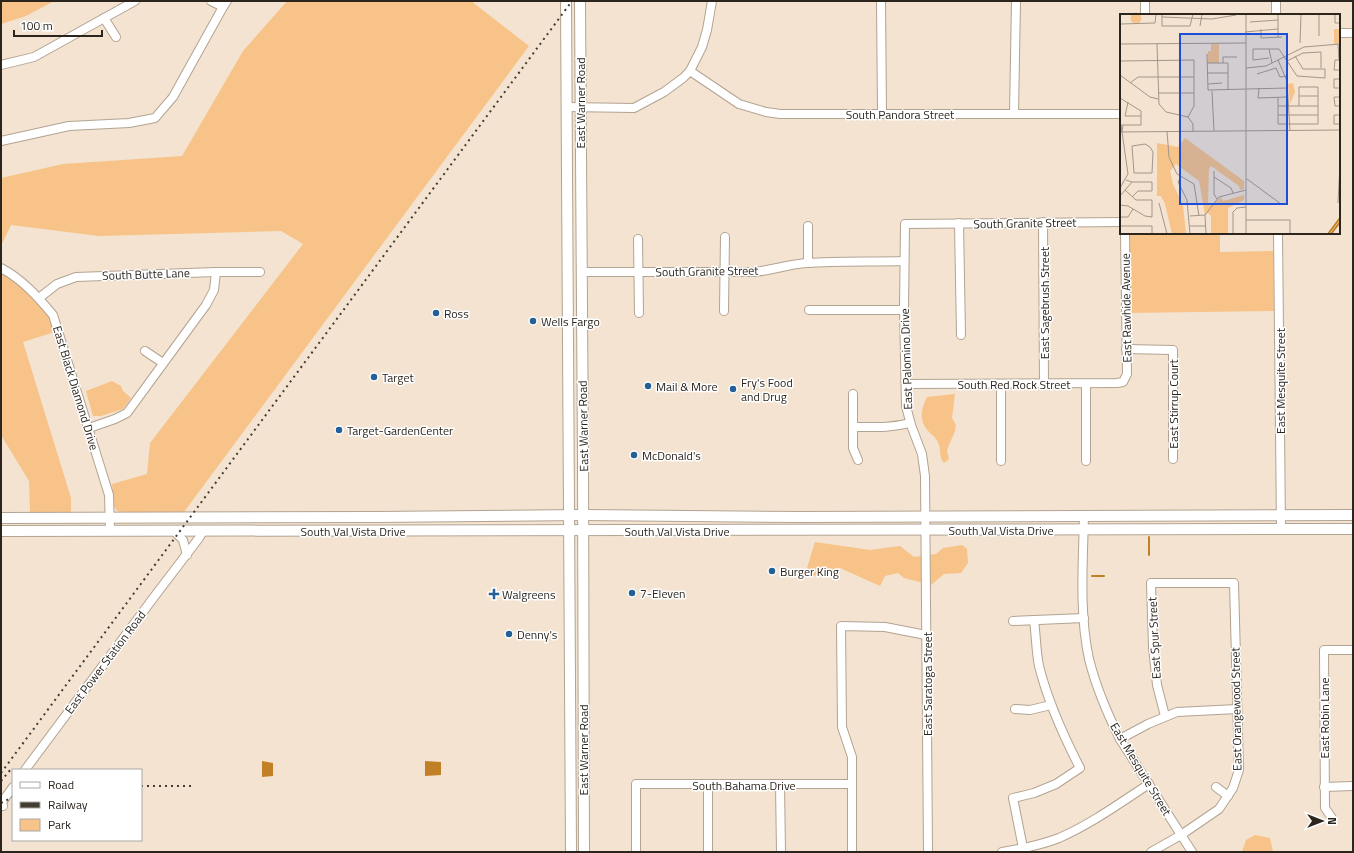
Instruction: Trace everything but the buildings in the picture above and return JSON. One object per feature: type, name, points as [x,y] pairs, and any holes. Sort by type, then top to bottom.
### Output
[{"type":"main road","name":"East Warner Road","points":[[566,1],[570,852]]},
{"type":"main road","name":"East Warner Road","points":[[580,1],[580,168],[584,515],[584,852]]},
{"type":"main road","points":[[567,168],[580,168]]},
{"type":"main road","points":[[568,221],[574,267],[577,271],[581,272]]},
{"type":"main road","points":[[568,359],[582,358]]},
{"type":"main road","name":"South Val Vista Drive","points":[[1,518],[584,515],[1353,515]]},
{"type":"main road","points":[[736,530],[737,516]]},
{"type":"main road","points":[[229,517],[229,531]]},
{"type":"main road","points":[[376,517],[376,531]]},
{"type":"main road","name":"South Val Vista Drive","points":[[1,532],[1353,529]]},
{"type":"main road","points":[[570,654],[583,654]]},
{"type":"main road","points":[[570,735],[583,735]]},
{"type":"street","points":[[1,65],[34,57],[135,1]]},
{"type":"street","points":[[1,141],[68,126],[129,123],[155,118],[173,97],[225,4],[211,1]]},
{"type":"street","points":[[567,107],[634,108],[664,92],[690,71],[702,48],[712,1]]},
{"type":"street","points":[[882,1],[882,113]]},
{"type":"street","points":[[1014,113],[1016,1]]},
{"type":"street","points":[[1145,1],[1145,14]]},
{"type":"street","points":[[1276,1],[1276,14]]},
{"type":"street","points":[[104,18],[116,38]]},
{"type":"street","points":[[1340,33],[1350,33]]},
{"type":"street","name":"South Pandora Street","points":[[690,71],[739,104],[766,112],[780,114],[1120,114]]},
{"type":"street","name":"East Sagebrush Street","points":[[1043,222],[1044,384]]},
{"type":"street","name":"South Granite Street","points":[[905,224],[1120,222]]},
{"type":"street","points":[[959,223],[961,335]]},
{"type":"street","name":"East Palomino Drive","points":[[905,224],[904,310],[906,406],[910,423],[922,454],[925,476],[926,516]]},
{"type":"street","points":[[808,226],[808,263]]},
{"type":"street","name":"East Rawhide Avenue","points":[[1123,382],[1127,374],[1125,234]]},
{"type":"street","name":"East Mesquite Street","points":[[1278,234],[1281,529]]},
{"type":"street","points":[[724,311],[725,237]]},
{"type":"street","points":[[638,239],[640,272],[639,313]]},
{"type":"street","name":"South Granite Street","points":[[581,272],[761,272],[788,265],[808,263],[904,261]]},
{"type":"street","name":"East Black Diamond Drive","points":[[1,268],[12,274],[39,298],[53,315],[109,495],[110,531]]},
{"type":"street","points":[[89,428],[115,419],[127,412],[206,305],[214,290],[216,272]]},
{"type":"street","name":"South Butte Lane","points":[[39,298],[57,284],[76,277],[260,272]]},
{"type":"street","points":[[809,310],[904,310]]},
{"type":"street","name":"East Stirrup Court","points":[[1126,349],[1173,350],[1173,459]]},
{"type":"street","points":[[145,351],[163,363]]},
{"type":"street","name":"South Red Rock Street","points":[[906,384],[1086,384],[1123,382]]},
{"type":"street","points":[[1001,384],[1001,461]]},
{"type":"street","points":[[1086,384],[1086,461]]},
{"type":"street","points":[[853,394],[853,448],[858,460]]},
{"type":"street","points":[[853,428],[882,428],[910,423]]},
{"type":"street","name":"East Mesquite Street","points":[[1084,515],[1084,618],[1089,659],[1097,688],[1120,739],[1192,852]]},
{"type":"street","name":"East Saratoga Street","points":[[926,516],[928,852]]},
{"type":"street","points":[[174,531],[183,540],[187,555]]},
{"type":"street","name":"East Power Station Road","points":[[26,769],[156,593],[187,555],[203,531]]},
{"type":"street","name":"East Orangewood Street","points":[[1151,582],[1234,583],[1239,770],[1233,788],[1219,809],[1181,835]]},
{"type":"street","name":"East Spur Street","points":[[1151,582],[1153,647],[1157,685],[1165,716]]},
{"type":"street","points":[[1013,621],[1084,618]]},
{"type":"street","points":[[1023,848],[1012,798],[1034,793],[1056,784],[1080,768],[1063,736],[1050,705],[1039,664],[1034,620]]},
{"type":"street","points":[[852,852],[852,757],[842,727],[841,626],[885,626],[926,635]]},
{"type":"street","name":"East Robin Lane","points":[[1332,818],[1325,808],[1324,650],[1353,650]]},
{"type":"street","points":[[1015,709],[1030,710],[1050,705]]},
{"type":"street","points":[[1120,739],[1148,724],[1177,712],[1237,709]]},
{"type":"street","name":"South Bahama Drive","points":[[636,852],[636,784],[852,784]]},
{"type":"street","points":[[1002,852],[1023,848],[1057,838],[1078,829],[1149,784]]},
{"type":"street","points":[[708,785],[708,852]]},
{"type":"street","points":[[780,785],[781,852]]},
{"type":"street","points":[[1324,786],[1353,786]]},
{"type":"street","points":[[1216,787],[1228,796]]},
{"type":"street","points":[[3,806],[2,802],[12,788]]},
{"type":"street","points":[[1151,852],[1181,835]]},
{"type":"green space","points":[[1,1],[54,1],[26,16],[1,24]]},
{"type":"green space","points":[[287,1],[471,1],[529,46],[184,512],[117,511],[114,506],[112,484],[147,474],[150,443],[303,244],[281,231],[99,236],[11,225],[1,246],[1,178],[63,164],[182,156],[243,51]]},
{"type":"green space","points":[[1125,234],[1220,234],[1220,252],[1273,251],[1274,311],[1126,313]]},
{"type":"green space","points":[[1,268],[39,298],[58,331],[23,342],[71,498],[71,512],[30,512],[29,481],[1,435]]},
{"type":"green space","points":[[112,381],[121,386],[123,391],[131,398],[123,409],[101,416],[93,416],[86,391]]},
{"type":"green space","points":[[955,394],[952,418],[956,425],[947,450],[949,459],[944,463],[941,459],[938,442],[923,423],[922,412],[927,397]]},
{"type":"green space","points":[[815,542],[870,550],[900,546],[914,557],[936,554],[943,548],[962,545],[967,549],[968,563],[961,573],[944,574],[931,585],[904,578],[898,573],[885,576],[880,586],[840,568],[811,577],[807,568]]},
{"type":"green space","points":[[1255,835],[1270,838],[1273,852],[1242,852],[1246,840]]},
{"type":"shaded area","points":[[262,761],[273,763],[273,776],[262,777]]},
{"type":"shaded area","points":[[425,761],[441,762],[441,775],[425,776]]},
{"type":"waterway","points":[[1149,537],[1149,555]]},
{"type":"waterway","points":[[1092,576],[1104,576]]},
{"type":"railway","points":[[1,773],[572,1]]},
{"type":"railway","points":[[1,781],[11,769]]},
{"type":"railway","points":[[142,786],[192,786]]},
{"type":"railway","points":[[1,803],[12,798]]},
{"type":"place","name":"Ross","points":[[436,313]]},
{"type":"place","name":"Wells Fargo","points":[[533,321]]},
{"type":"place","name":"Target","points":[[374,377]]},
{"type":"place","name":"Mail & More","points":[[648,386]]},
{"type":"place","name":"Fry's Food and Drug","points":[[733,389]]},
{"type":"place","name":"Target-GardenCenter","points":[[339,430]]},
{"type":"place","name":"McDonald's","points":[[634,455]]},
{"type":"place","name":"Burger King","points":[[772,571]]},
{"type":"place","name":"7-Eleven","points":[[632,593]]},
{"type":"place","name":"Walgreens","points":[[494,594]]},
{"type":"place","name":"Denny's","points":[[509,634]]}]
